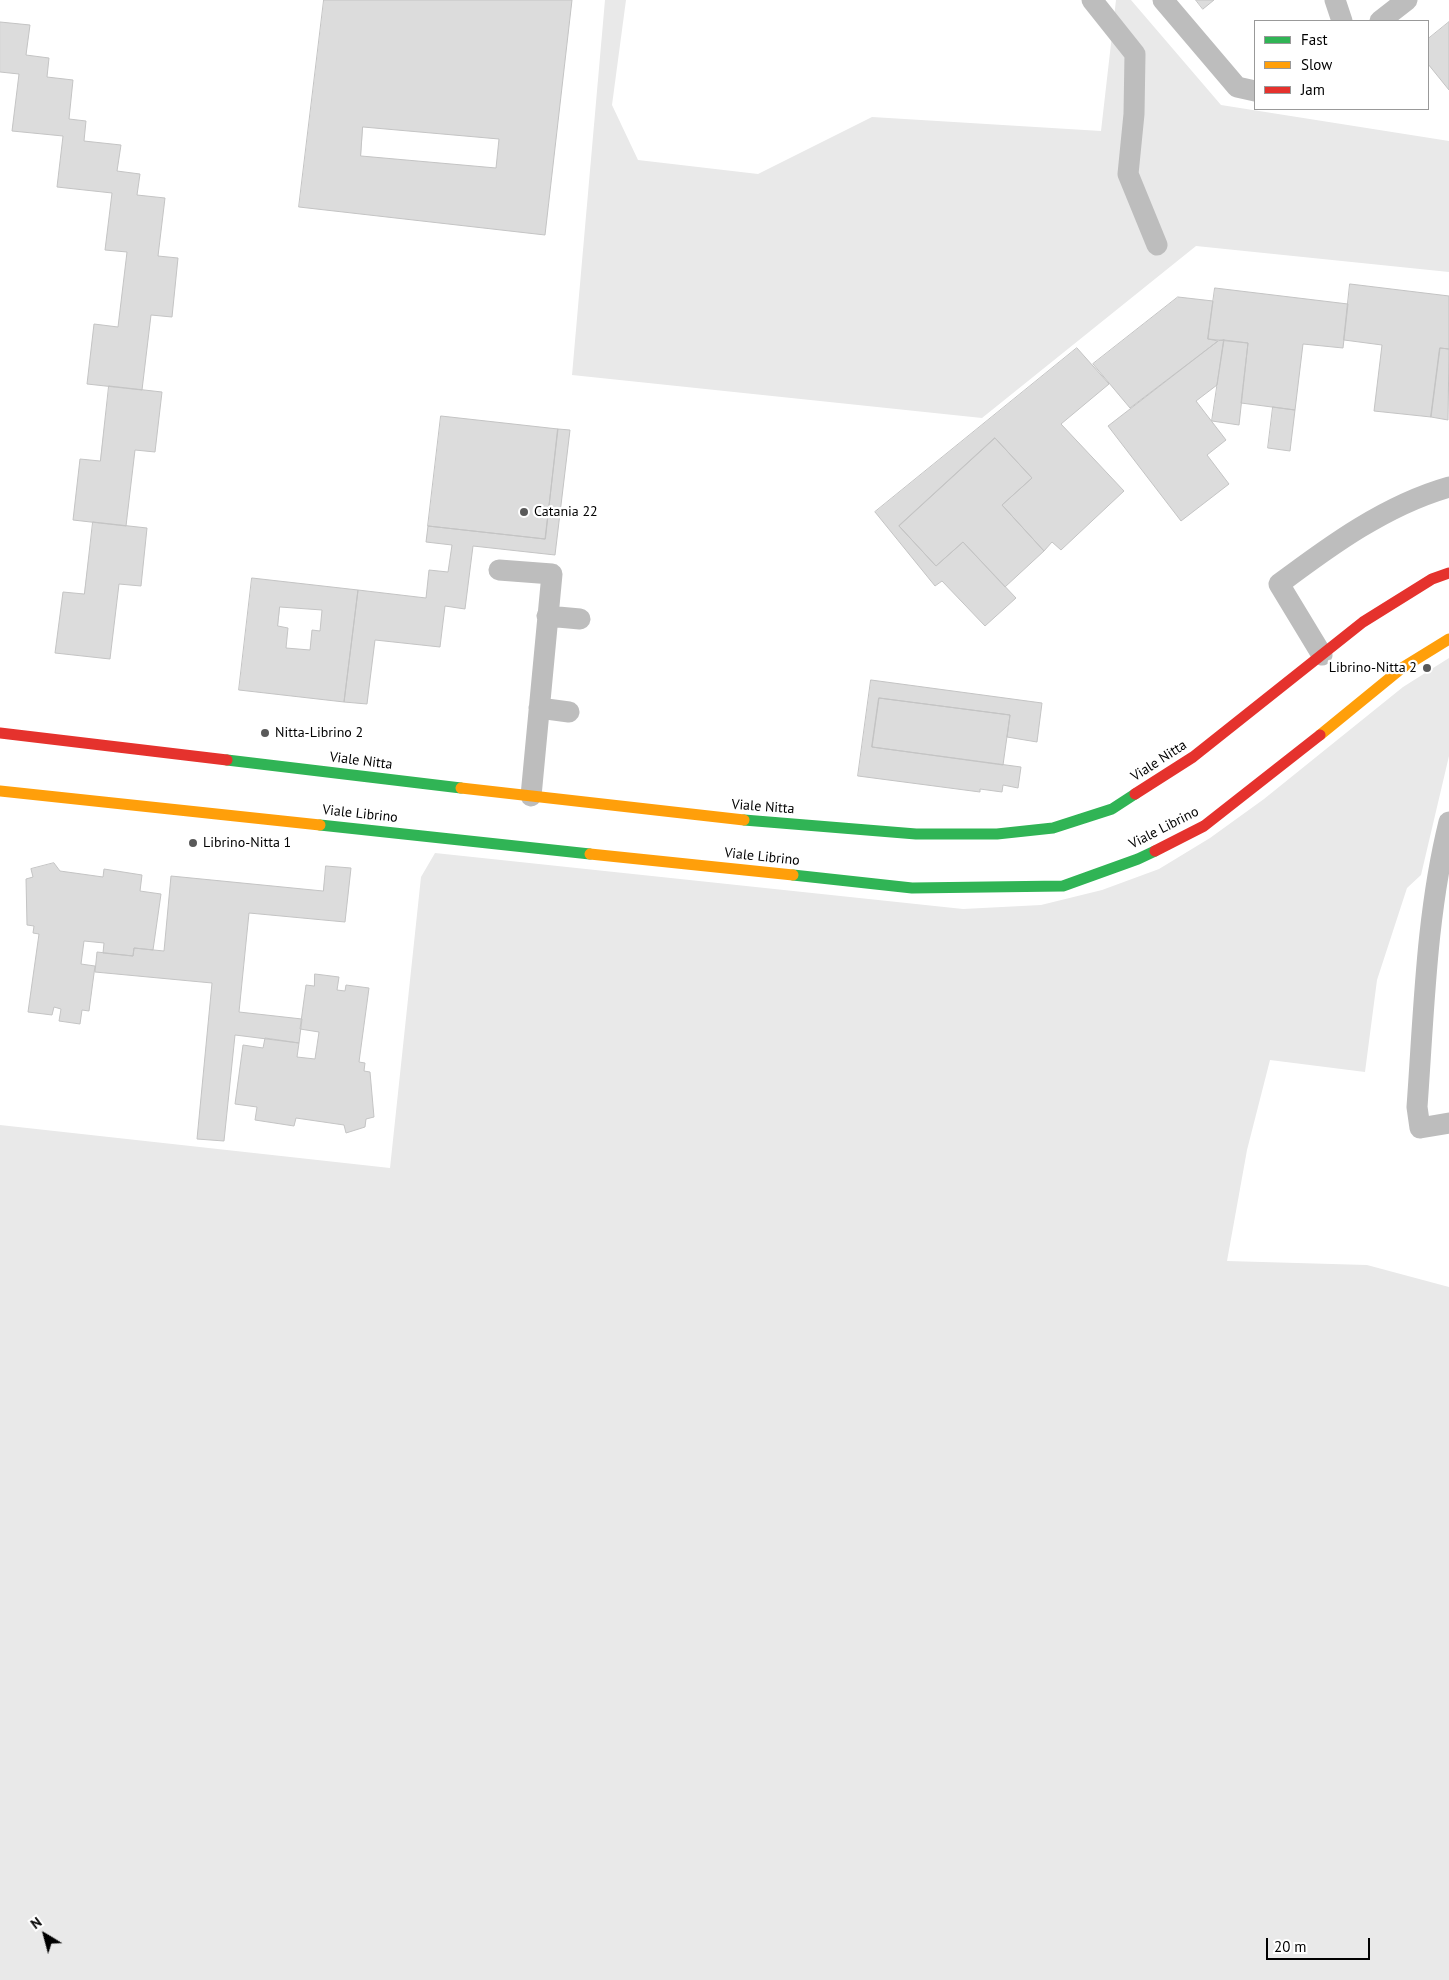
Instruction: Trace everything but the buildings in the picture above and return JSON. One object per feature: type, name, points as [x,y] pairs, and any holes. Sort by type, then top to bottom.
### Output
[{"type":"main road","name":"Viale Nitta","points":[[0,733],[703,817],[916,834],[997,834],[1053,828],[1112,810],[1185,763],[1363,622],[1432,579],[1449,573]]},
{"type":"main road","name":"Viale Librino","points":[[0,791],[912,888],[1063,886],[1138,859],[1204,826],[1255,788],[1402,668],[1449,639]]},
{"type":"lane","points":[[1092,0],[1135,54],[1134,114],[1128,174],[1157,245]]},
{"type":"lane","points":[[1163,0],[1238,88],[1254,91]]},
{"type":"lane","points":[[1335,0],[1342,20]]},
{"type":"lane","points":[[1381,20],[1406,0]]},
{"type":"lane","points":[[1322,654],[1279,584],[1319,553],[1368,522],[1428,493],[1449,487]]},
{"type":"lane","points":[[499,570],[552,574],[531,796]]},
{"type":"lane","points":[[547,616],[580,619]]},
{"type":"lane","points":[[539,708],[569,712]]},
{"type":"lane","points":[[1449,822],[1438,866],[1426,972],[1418,1107],[1420,1128],[1449,1123]]},
{"type":"shaded area","points":[[605,0],[626,0],[612,105],[638,160],[758,174],[872,117],[1101,131],[1116,0],[1131,0],[1221,105],[1449,141],[1449,272],[1196,246],[982,418],[572,375]]},
{"type":"shaded area","points":[[1449,658],[1449,756],[1421,875],[1407,888],[1377,980],[1365,1072],[1270,1060],[1247,1150],[1227,1261],[1367,1265],[1449,1287],[1449,1980],[0,1980],[0,1125],[390,1168],[421,877],[435,853],[963,909],[1041,905],[1102,890],[1159,869],[1210,838],[1264,799],[1403,687]]},
{"type":"traffic: fast","points":[[227,760],[461,788]]},
{"type":"traffic: fast","points":[[744,820],[916,834],[997,834],[1053,828],[1112,809],[1135,794]]},
{"type":"traffic: fast","points":[[320,825],[590,854]]},
{"type":"traffic: fast","points":[[793,875],[912,888],[1063,886],[1155,851]]},
{"type":"traffic: slow","points":[[1320,735],[1402,668],[1449,639]]},
{"type":"traffic: slow","points":[[461,788],[744,820]]},
{"type":"traffic: slow","points":[[0,791],[320,825]]},
{"type":"traffic: slow","points":[[590,854],[793,875]]},
{"type":"traffic: jam","points":[[1135,794],[1193,757],[1363,622],[1432,579],[1449,573]]},
{"type":"traffic: jam","points":[[0,733],[227,760]]},
{"type":"traffic: jam","points":[[1155,851],[1204,826],[1320,735]]},
{"type":"place","name":"Catania 22","points":[[524,512]]},
{"type":"place","name":"Librino-Nitta 2","points":[[1427,668]]},
{"type":"place","name":"Nitta-Librino 2","points":[[265,733]]},
{"type":"place","name":"Librino-Nitta 1","points":[[193,843]]}]
